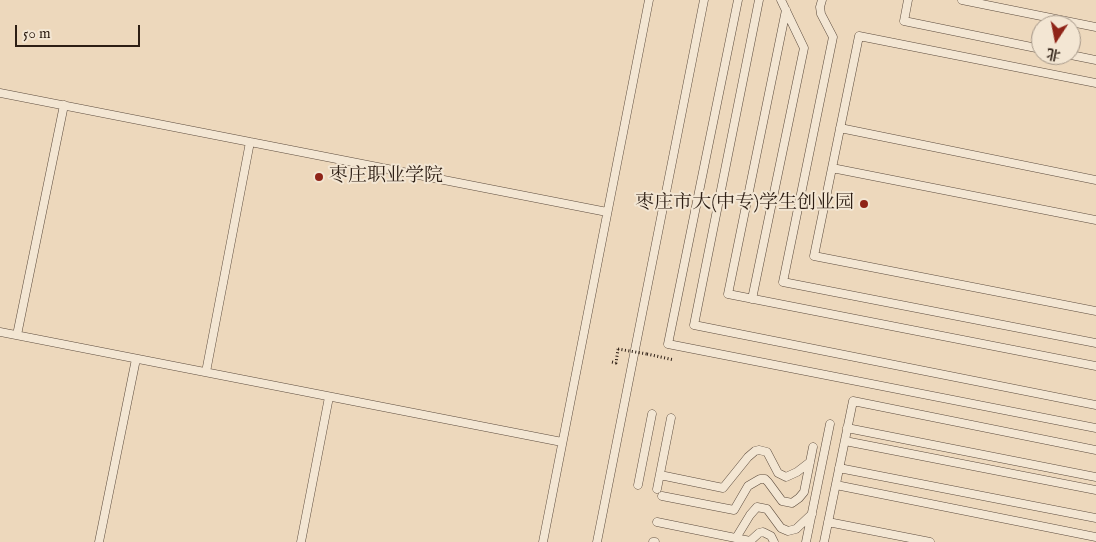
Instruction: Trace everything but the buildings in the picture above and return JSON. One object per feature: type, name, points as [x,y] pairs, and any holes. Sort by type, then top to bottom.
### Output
[{"type":"lane","points":[[543,542],[649,0]]},
{"type":"lane","points":[[597,542],[704,0]]},
{"type":"lane","points":[[738,0],[668,344],[1096,428]]},
{"type":"lane","points":[[759,0],[694,325],[1096,405]]},
{"type":"lane","points":[[752,299],[804,48],[782,0]]},
{"type":"lane","points":[[822,0],[820,7],[822,14],[834,37],[783,282],[1096,343]]},
{"type":"lane","points":[[908,0],[904,21],[1031,47]]},
{"type":"lane","points":[[962,0],[1096,27]]},
{"type":"lane","points":[[786,10],[728,294],[1096,366]]},
{"type":"lane","points":[[1096,83],[859,36],[814,256],[1096,311]]},
{"type":"lane","points":[[1081,57],[1096,60]]},
{"type":"lane","points":[[0,93],[608,212]]},
{"type":"lane","points":[[17,335],[64,105]]},
{"type":"lane","points":[[840,128],[1096,180]]},
{"type":"lane","points":[[206,372],[250,142]]},
{"type":"lane","points":[[832,168],[1096,220]]},
{"type":"lane","points":[[0,332],[562,442]]},
{"type":"lane","points":[[99,542],[136,359]]},
{"type":"lane","points":[[301,542],[329,397]]},
{"type":"lane","points":[[824,542],[853,401],[1096,450]]},
{"type":"lane","points":[[638,485],[652,414]]},
{"type":"lane","points":[[671,418],[660,475],[660,492],[734,510],[748,486],[760,479],[765,479],[782,501],[792,503],[804,492],[813,446]]},
{"type":"lane","points":[[806,542],[830,424]]},
{"type":"lane","points":[[847,428],[1096,477]]},
{"type":"lane","points":[[845,441],[1096,490]]},
{"type":"lane","points":[[660,475],[723,488],[755,451],[767,452],[778,473],[786,477],[791,476],[810,462]]},
{"type":"lane","points":[[839,468],[1096,518]]},
{"type":"lane","points":[[836,485],[1096,537]]},
{"type":"lane","points":[[736,538],[750,514],[757,507],[767,509],[781,528],[788,531],[796,529],[812,514]]},
{"type":"lane","points":[[657,522],[749,541],[763,532],[771,536],[774,542]]},
{"type":"lane","points":[[828,522],[930,542]]},
{"type":"path","points":[[612,362],[616,363],[618,348],[674,360]]},
{"type":"place","name":"枣庄职业学院","points":[[319,177]]},
{"type":"place","name":"枣庄市大(中专)学生创业园","points":[[864,204]]}]
